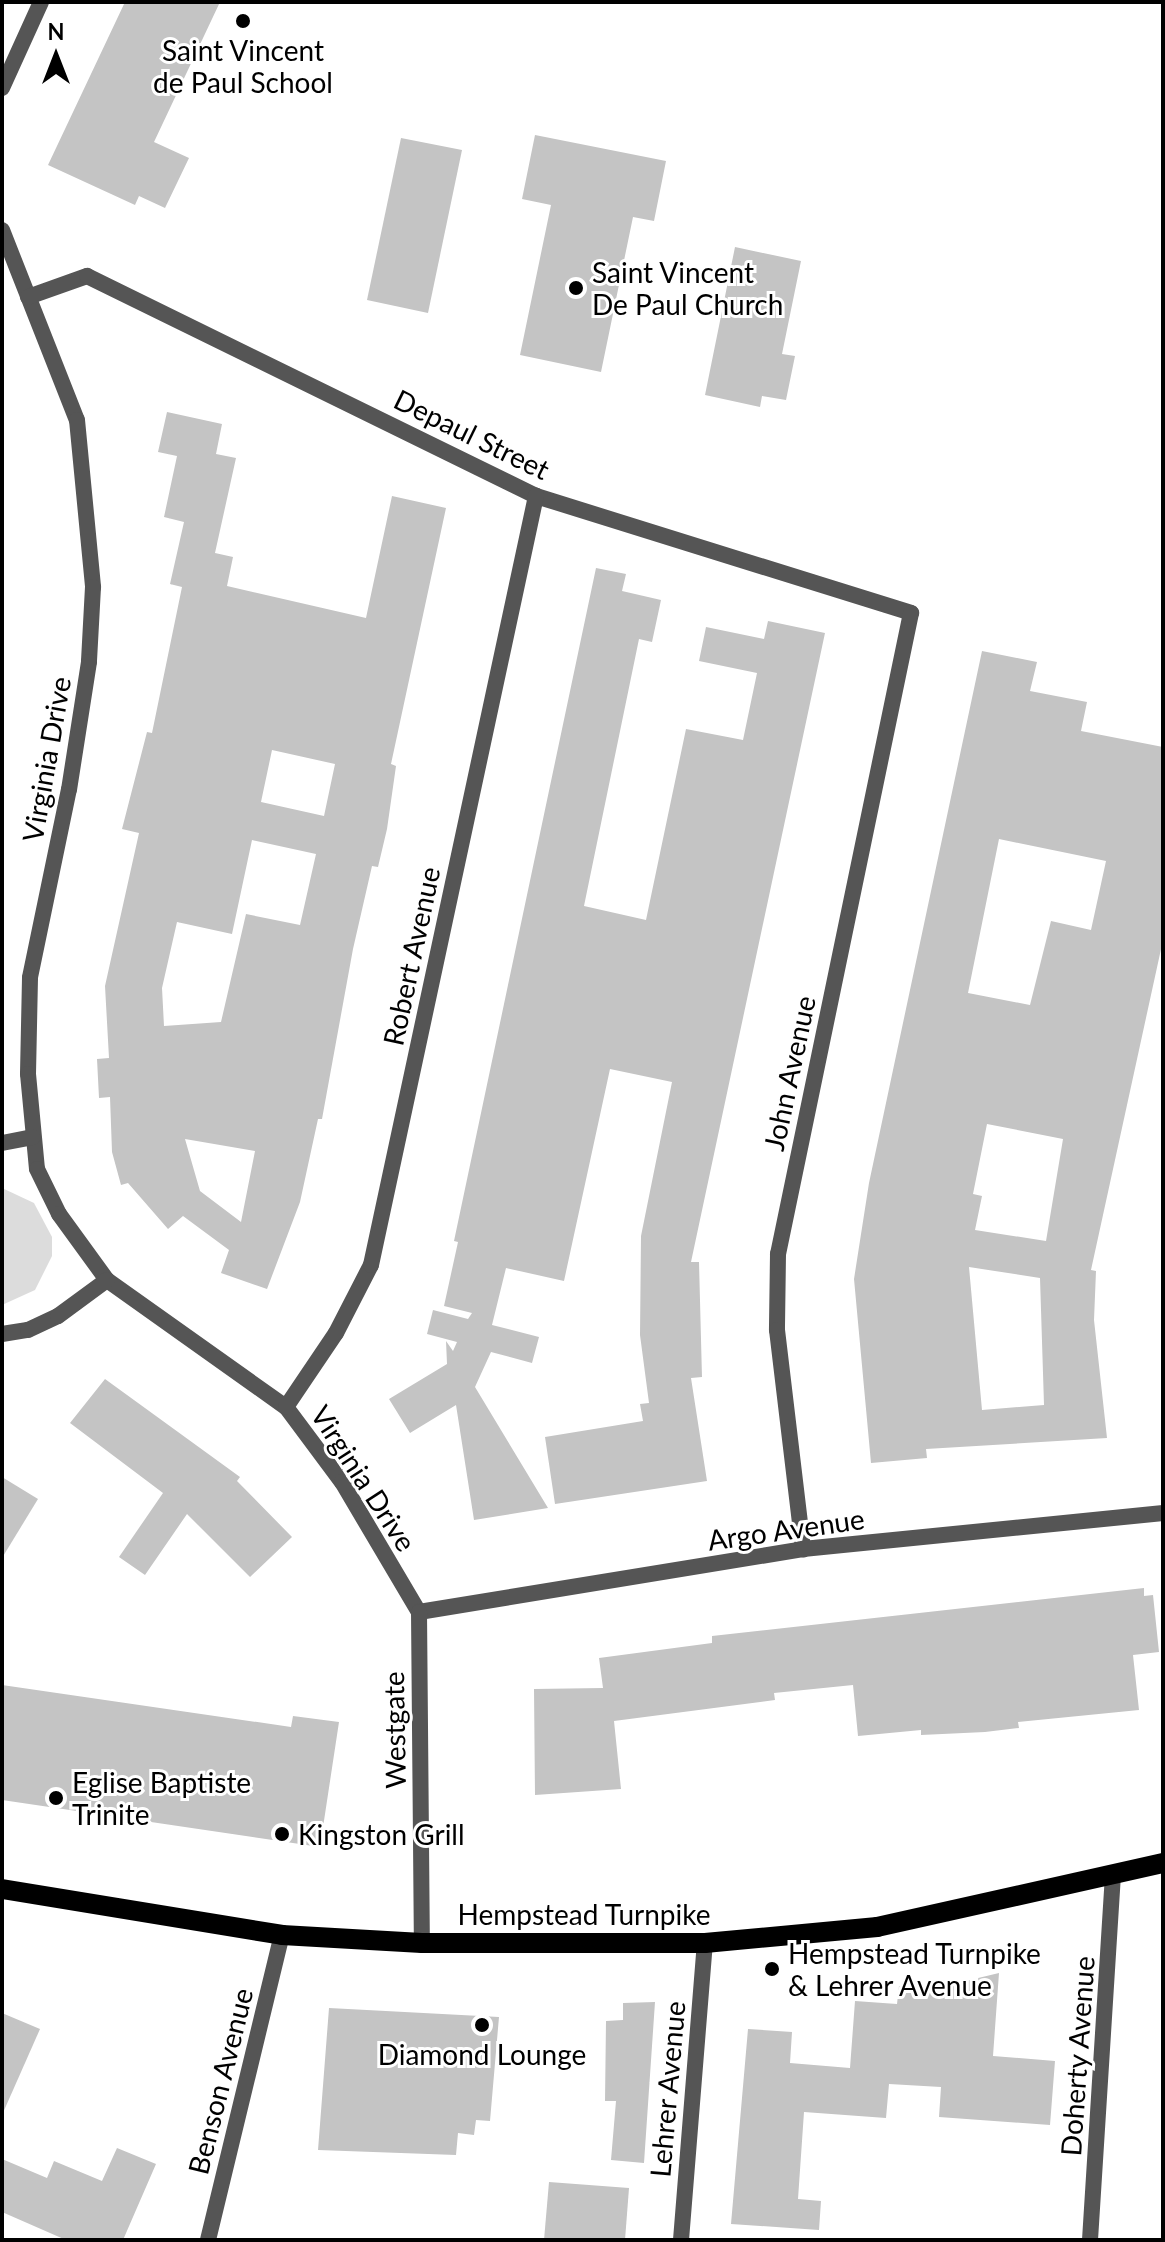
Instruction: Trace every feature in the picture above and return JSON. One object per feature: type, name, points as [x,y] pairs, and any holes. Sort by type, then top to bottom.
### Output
[{"type":"main road","name":"Hempstead Turnpike","points":[[2,1889],[282,1935],[422,1943],[705,1943],[877,1927],[1163,1863]]},
{"type":"street","points":[[2,88],[41,2]]},
{"type":"street","name":"Virginia Drive","points":[[2,230],[77,420],[93,587],[89,662],[72,773],[30,978],[32,1137],[37,1169],[59,1214],[107,1280],[286,1407],[342,1482],[419,1612]]},
{"type":"street","name":"Depaul Street","points":[[28,297],[87,276],[536,496],[911,613]]},
{"type":"street","name":"Robert Avenue","points":[[286,1407],[336,1333],[371,1265],[536,496]]},
{"type":"street","name":"John Avenue","points":[[803,1549],[777,1330],[778,1254],[911,613]]},
{"type":"street","points":[[2,1143],[32,1137]]},
{"type":"street","points":[[2,1334],[28,1330],[58,1316],[107,1280]]},
{"type":"street","name":"Argo Avenue","points":[[419,1612],[803,1549],[1163,1513]]},
{"type":"street","name":"Westgate","points":[[419,1612],[422,1943]]},
{"type":"street","name":"Doherty Avenue","points":[[1090,2240],[1113,1874]]},
{"type":"street","name":"Benson Avenue","points":[[208,2240],[282,1935]]},
{"type":"street","name":"Lehrer Avenue","points":[[681,2240],[705,1943]]},
{"type":"shaded area","points":[[2,1188],[34,1203],[52,1237],[52,1256],[35,1290],[2,1305]]},
{"type":"building","points":[[125,2],[220,2],[154,142],[189,158],[165,208],[139,196],[135,205],[48,165]]},
{"type":"building","name":"Saint Vincent De Paul Church","points":[[535,135],[666,161],[654,221],[633,217],[601,372],[520,355],[551,205],[522,199]]},
{"type":"building","points":[[401,138],[462,150],[428,313],[367,300]]},
{"type":"building","points":[[735,247],[801,261],[782,354],[795,356],[786,400],[762,396],[760,407],[705,395]]},
{"type":"building","points":[[167,412],[222,424],[216,454],[236,458],[215,553],[233,557],[227,586],[366,618],[392,496],[446,508],[391,764],[396,766],[387,829],[378,867],[372,866],[353,949],[322,1119],[318,1119],[300,1202],[267,1289],[221,1273],[229,1250],[183,1216],[168,1229],[128,1183],[121,1185],[112,1152],[110,1097],[99,1098],[97,1059],[109,1058],[105,986],[139,833],[122,829],[147,732],[152,733],[182,587],[170,584],[184,522],[164,517],[177,456],[158,452]],"holes":[[[272,750],[335,764],[324,816],[261,802]],[[252,840],[316,854],[300,925],[246,914],[221,1022],[164,1026],[162,988],[177,922],[232,934]],[[185,1139],[255,1151],[241,1222],[200,1191]]]},
{"type":"building","points":[[596,568],[626,574],[622,591],[661,600],[652,642],[639,639],[584,906],[646,920],[686,729],[743,740],[757,673],[699,661],[706,627],[764,639],[768,621],[825,633],[691,1262],[699,1262],[702,1377],[691,1378],[707,1481],[555,1504],[545,1437],[643,1421],[640,1404],[649,1403],[640,1335],[641,1236],[672,1082],[610,1069],[564,1281],[506,1268],[492,1325],[539,1337],[532,1363],[491,1352],[475,1387],[548,1508],[474,1520],[456,1405],[410,1433],[389,1399],[447,1364],[446,1341],[453,1351],[457,1342],[427,1334],[433,1310],[468,1319],[472,1313],[444,1306],[458,1242],[454,1241]]},
{"type":"building","points":[[982,651],[1037,662],[1030,691],[1087,702],[1081,731],[1163,747],[1163,940],[1091,1270],[1096,1271],[1094,1320],[1107,1438],[926,1449],[927,1458],[871,1463],[854,1279],[869,1183]],"holes":[[[999,839],[1106,861],[1091,930],[1051,921],[1030,1005],[968,993]],[[987,1124],[1063,1139],[1046,1241],[975,1230],[982,1196],[973,1194]],[[969,1267],[1040,1278],[1044,1405],[982,1410]]]},
{"type":"building","points":[[105,1379],[240,1477],[237,1481],[292,1537],[250,1577],[187,1514],[145,1575],[119,1557],[163,1493],[70,1423]]},
{"type":"building","points":[[2,1477],[38,1499],[2,1558]]},
{"type":"building","points":[[1144,1588],[1144,1596],[1153,1595],[1159,1652],[1133,1655],[1139,1710],[1018,1722],[1019,1728],[985,1732],[921,1735],[921,1730],[858,1736],[853,1685],[774,1693],[775,1700],[614,1721],[621,1789],[535,1795],[534,1689],[603,1688],[599,1658],[712,1643],[712,1636]]},
{"type":"building","points":[[2,1685],[291,1727],[293,1716],[339,1722],[320,1847],[2,1800]]},
{"type":"building","points":[[999,1973],[993,2056],[1055,2061],[1050,2125],[939,2117],[941,2087],[889,2084],[886,2118],[804,2112],[798,2199],[821,2201],[819,2230],[731,2224],[748,2029],[792,2032],[790,2063],[850,2068],[855,2001],[897,2004],[899,1986],[949,1985]]},
{"type":"building","points":[[655,2002],[644,2163],[611,2160],[616,2101],[605,2101],[606,2021],[623,2020],[623,2003]]},
{"type":"building","points":[[329,2008],[499,2017],[490,2121],[476,2120],[474,2135],[458,2133],[456,2155],[318,2150]]},
{"type":"building","points":[[2,2013],[40,2029],[2,2115]]},
{"type":"building","points":[[117,2148],[156,2164],[123,2240],[66,2240],[2,2212],[2,2159],[47,2178],[54,2161],[102,2181]]},
{"type":"building","points":[[549,2182],[629,2188],[625,2240],[544,2240]]},
{"type":"place","name":"Saint Vincent de Paul School","points":[[243,21]]},
{"type":"place","name":"Saint Vincent De Paul Church","points":[[576,288]]},
{"type":"place","name":"Eglise Baptiste Trinite","points":[[56,1798]]},
{"type":"place","name":"Kingston Grill","points":[[282,1834]]},
{"type":"place","name":"Hempstead Turnpike & Lehrer Avenue","points":[[772,1969]]},
{"type":"place","name":"Diamond Lounge","points":[[482,2025]]}]
